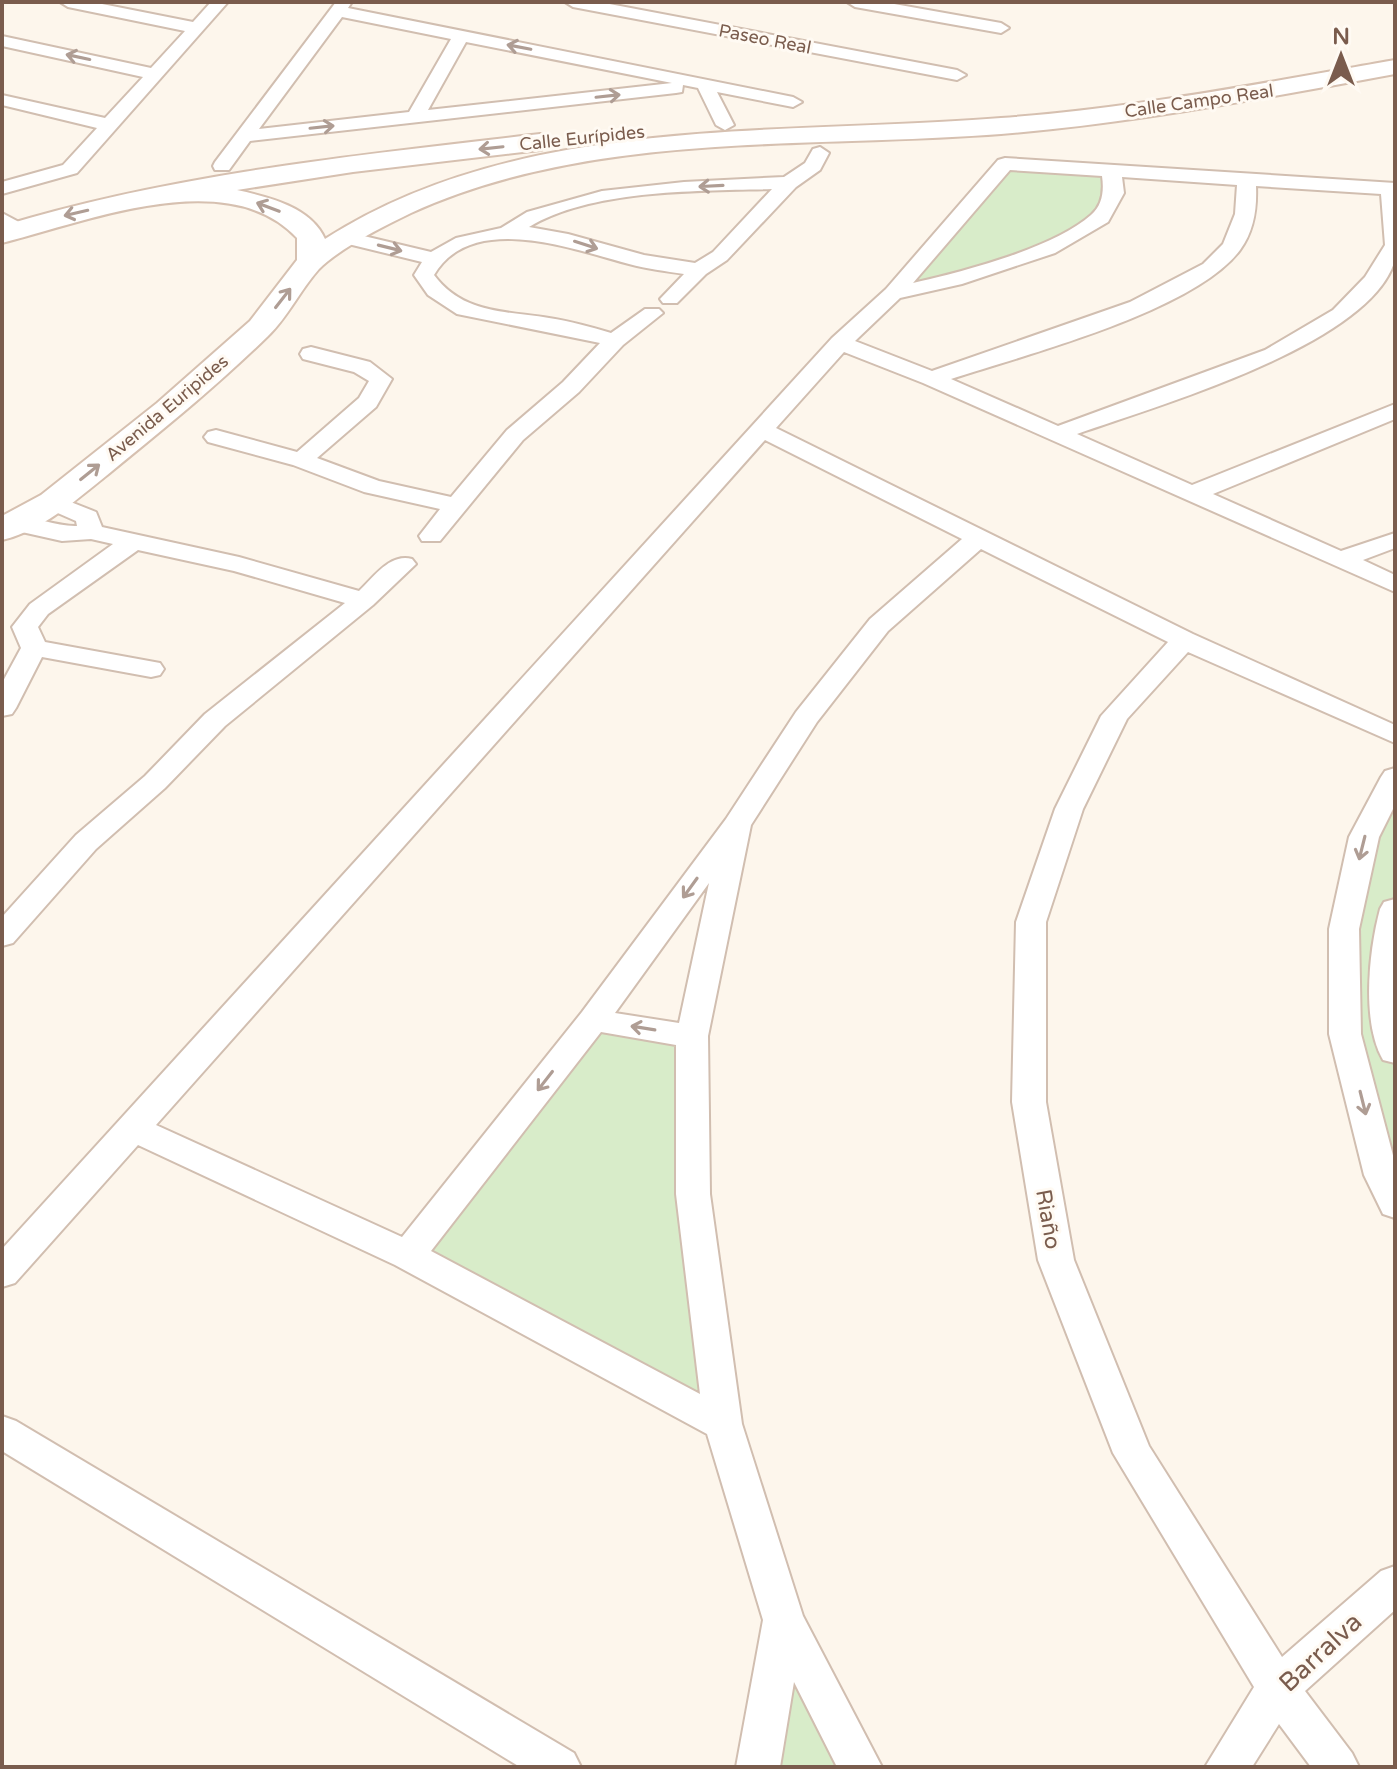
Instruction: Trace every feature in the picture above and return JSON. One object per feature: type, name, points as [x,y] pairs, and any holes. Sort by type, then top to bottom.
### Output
[{"type":"street","points":[[68,2],[196,28]]},
{"type":"street","points":[[2,188],[70,169],[220,2]]},
{"type":"street","name":"Paseo Real","points":[[573,2],[957,75]]},
{"type":"street","points":[[855,2],[1001,28]]},
{"type":"street","points":[[222,166],[341,6],[461,36],[793,102]]},
{"type":"street","points":[[415,117],[461,36]]},
{"type":"street","points":[[2,41],[154,74]]},
{"type":"street","name":"Calle Campo Real","points":[[1008,118],[1395,51]]},
{"type":"street","points":[[568,100],[588,61]]},
{"type":"street","name":"Calle Campo Real","points":[[1008,118],[1181,106],[1395,67]]},
{"type":"street","points":[[245,136],[705,85]]},
{"type":"street","points":[[705,85],[725,125]]},
{"type":"street","points":[[2,100],[110,125]]},
{"type":"street","name":"Calle Eurípides","points":[[311,261],[357,231],[404,206],[494,176],[553,161],[619,150],[711,141],[828,137],[1008,118]]},
{"type":"street","name":"Calle Eurípides","points":[[152,196],[353,164],[639,131],[725,125],[828,137]]},
{"type":"street","points":[[431,536],[515,435],[571,387],[615,340],[720,256],[789,183],[813,166],[828,137]]},
{"type":"street","points":[[353,164],[336,178],[348,196],[367,204],[404,206]]},
{"type":"street","points":[[2,1273],[840,343],[893,293],[1005,164],[1392,188],[1395,245],[1373,281],[1340,314],[1273,355],[1057,434]]},
{"type":"street","points":[[2,166],[42,176]]},
{"type":"street","points":[[893,293],[955,280],[1048,249],[1101,218],[1114,193],[1111,169]]},
{"type":"street","points":[[931,378],[1138,307],[1194,281],[1231,249],[1249,210],[1246,178]]},
{"type":"street","points":[[510,230],[524,218],[560,205],[599,198],[697,187],[789,183]]},
{"type":"street","points":[[9,228],[152,196],[206,195],[254,202],[291,217],[311,237],[311,261]]},
{"type":"street","points":[[615,340],[553,325],[477,315],[446,303],[433,291],[424,275],[433,259],[451,246],[510,230],[565,238],[629,259],[699,270]]},
{"type":"street","points":[[357,231],[451,246]]},
{"type":"street","points":[[357,231],[433,259]]},
{"type":"street","name":"Avenida Euripides","points":[[8,527],[53,502],[168,410],[261,327],[311,261]]},
{"type":"street","points":[[840,343],[931,378],[1395,584]]},
{"type":"street","points":[[301,460],[368,402],[381,379],[362,367],[311,354]]},
{"type":"street","points":[[1192,494],[1395,411]]},
{"type":"street","points":[[762,430],[1184,640],[1395,735]]},
{"type":"street","points":[[216,437],[301,460],[372,487],[454,505]]},
{"type":"street","points":[[53,502],[87,517],[91,532]]},
{"type":"street","points":[[8,527],[62,534],[91,532],[239,565],[364,600]]},
{"type":"street","points":[[408,1255],[593,1020],[736,825],[806,718],[879,625],[977,539]]},
{"type":"street","points":[[1343,559],[1395,540]]},
{"type":"street","points":[[34,648],[25,627],[39,609],[131,543]]},
{"type":"street","points":[[2,936],[86,842],[155,782],[215,720],[364,600],[403,564]]},
{"type":"street","name":"Riaño","points":[[1184,640],[1115,716],[1064,823],[1031,922],[1029,1102],[1056,1260],[1132,1453],[1278,1688],[1337,1767]]},
{"type":"street","points":[[34,648],[151,669]]},
{"type":"street","points":[[2,708],[34,648]]},
{"type":"street","points":[[1395,777],[1364,837],[1344,929],[1345,1034],[1381,1175],[1395,1205]]},
{"type":"street","points":[[736,825],[692,1036],[693,1194],[723,1424],[784,1620],[860,1767]]},
{"type":"street","points":[[1395,909],[1387,935],[1389,1035],[1395,1052]]},
{"type":"street","points":[[593,1020],[692,1036]]},
{"type":"street","points":[[132,1128],[408,1255],[723,1424]]},
{"type":"street","points":[[2,1432],[559,1767]]},
{"type":"street","name":"Barralva","points":[[1227,1767],[1278,1688],[1395,1584]]},
{"type":"street","points":[[758,1767],[784,1620]]},
{"type":"green space","points":[[1000,168],[1111,169],[1101,218],[1048,249],[893,293]]},
{"type":"green space","points":[[1395,777],[1395,1205],[1381,1175],[1344,929]]},
{"type":"green space","points":[[593,1020],[692,1036],[723,1424],[408,1255]]},
{"type":"green space","points":[[784,1620],[860,1767],[758,1767]]}]
